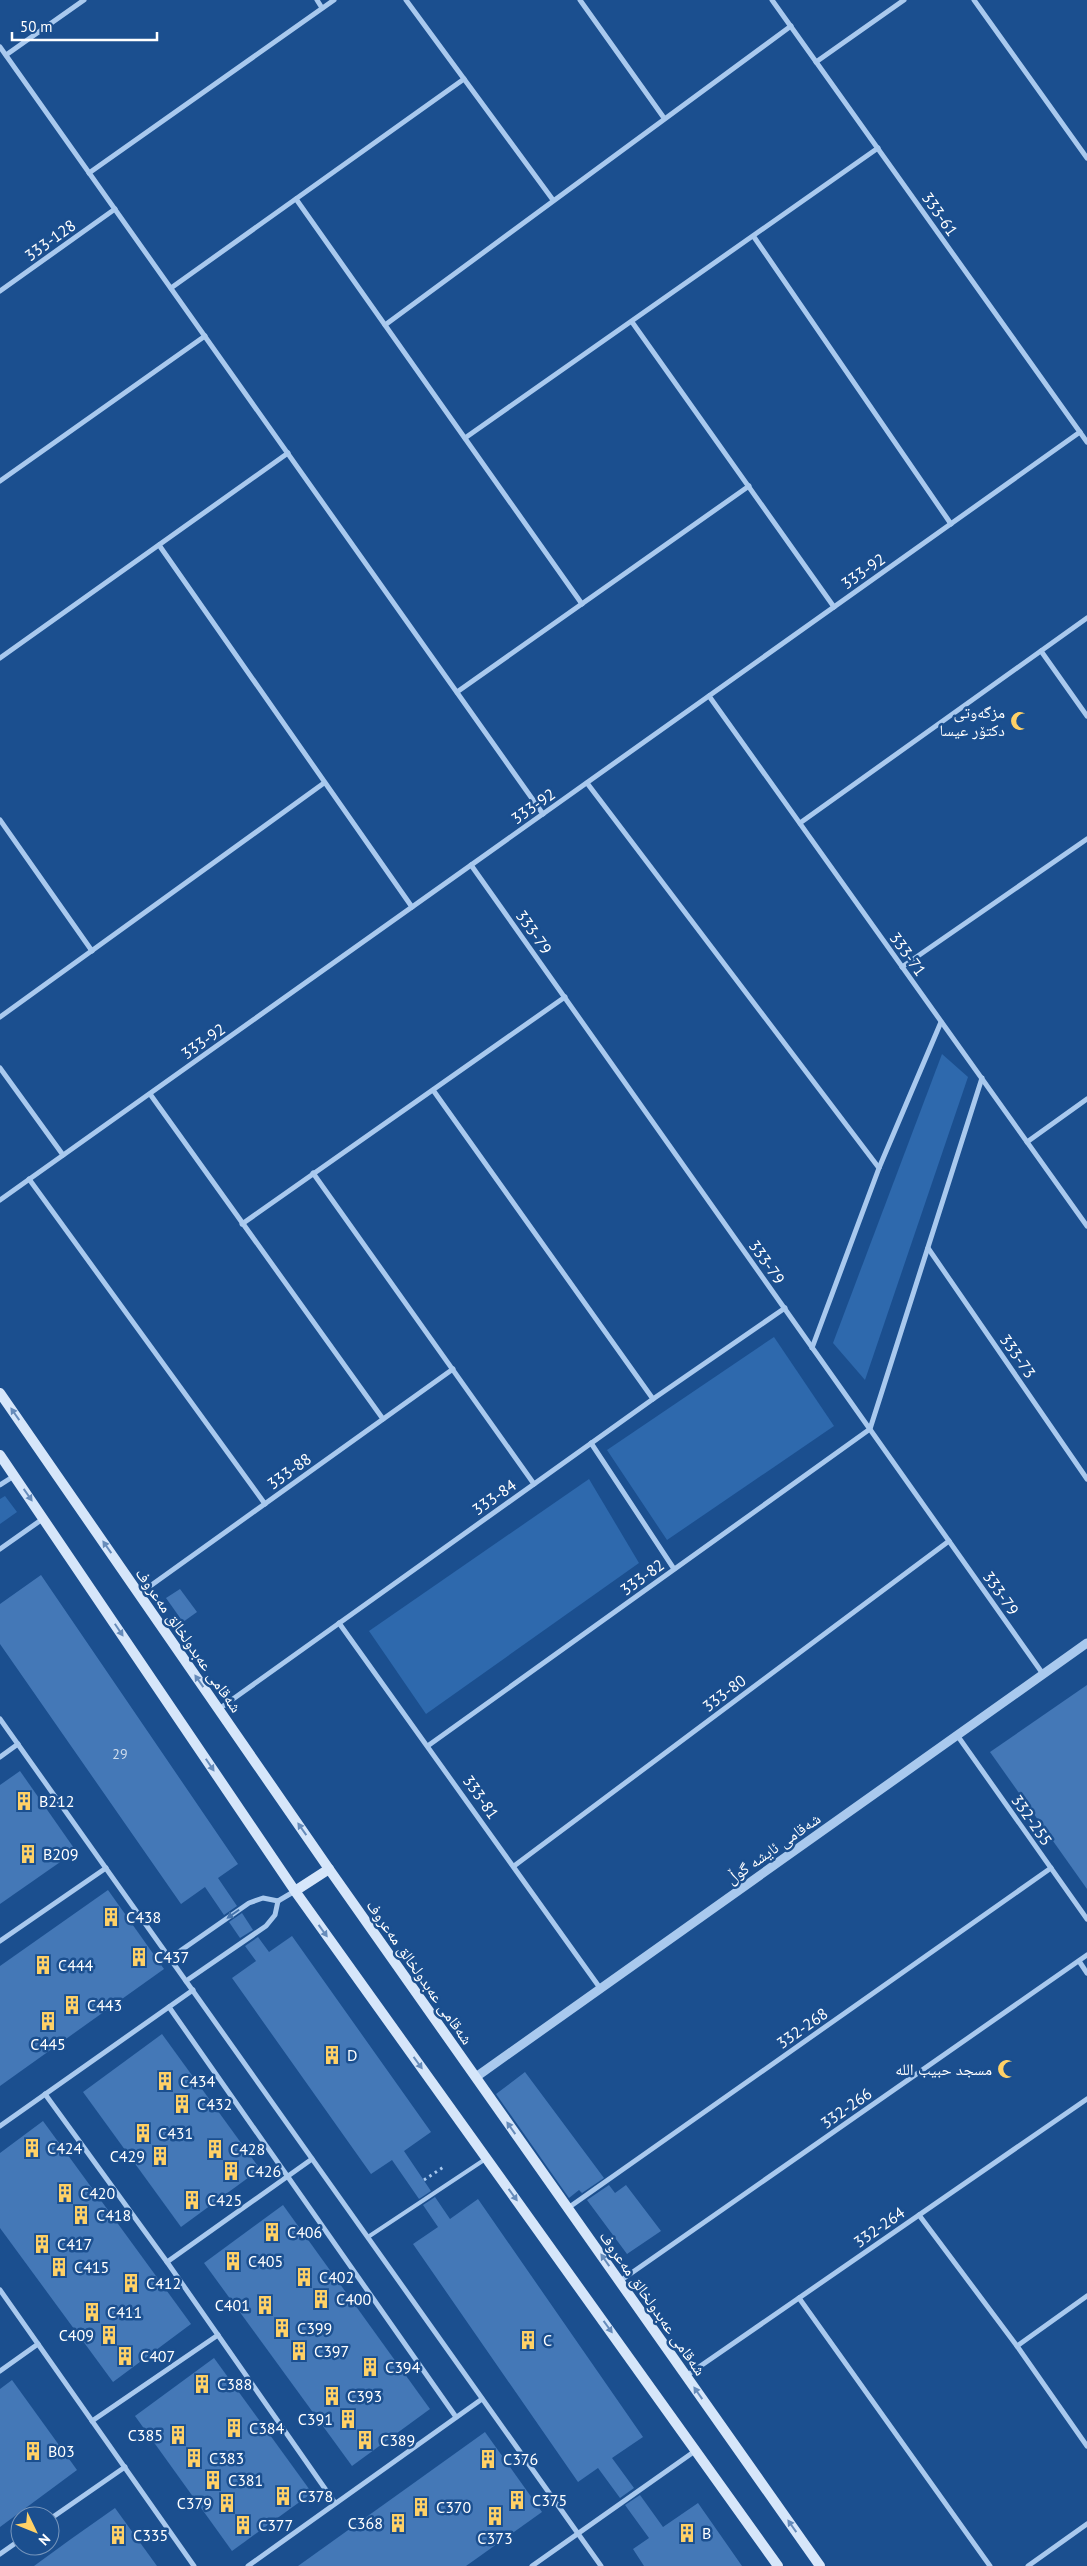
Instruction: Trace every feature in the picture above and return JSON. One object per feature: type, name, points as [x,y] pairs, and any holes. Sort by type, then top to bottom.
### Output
[{"type":"main road","name":"شەقامی عەبدولخالق مەعروف","points":[[0,1393],[330,1869],[820,2566]]},
{"type":"main road","points":[[0,1455],[295,1891],[778,2566]]},
{"type":"main road","points":[[295,1891],[330,1869]]},
{"type":"street","points":[[6,55],[84,0]]},
{"type":"street","points":[[317,0],[322,8]]},
{"type":"street","points":[[89,173],[334,0]]},
{"type":"street","points":[[406,0],[552,200]]},
{"type":"street","points":[[580,0],[664,118]]},
{"type":"street","name":"333-61","points":[[772,0],[1087,442]]},
{"type":"street","points":[[816,62],[904,0]]},
{"type":"street","points":[[974,0],[1087,158]]},
{"type":"street","points":[[385,325],[552,200],[791,26]]},
{"type":"street","points":[[0,47],[543,814]]},
{"type":"street","points":[[171,288],[464,79]]},
{"type":"street","points":[[465,438],[754,237],[878,148]]},
{"type":"street","points":[[296,199],[582,604]]},
{"type":"street","name":"333-128","points":[[0,291],[115,209]]},
{"type":"street","points":[[754,237],[951,524]]},
{"type":"street","points":[[632,322],[834,607]]},
{"type":"street","points":[[0,481],[205,336]]},
{"type":"street","name":"333-92","points":[[0,1200],[1080,432]]},
{"type":"street","points":[[0,658],[288,453]]},
{"type":"street","points":[[457,692],[749,486]]},
{"type":"street","points":[[159,545],[412,907]]},
{"type":"street","points":[[800,823],[1087,618]]},
{"type":"street","points":[[1041,651],[1087,716]]},
{"type":"street","name":"333-71","points":[[709,696],[1087,1226]]},
{"type":"street","points":[[0,1017],[324,782]]},
{"type":"street","points":[[587,783],[879,1168]]},
{"type":"street","points":[[0,820],[92,951]]},
{"type":"street","points":[[902,968],[1087,839]]},
{"type":"street","name":"333-79","points":[[471,865],[1043,1674]]},
{"type":"street","points":[[242,1224],[565,997]]},
{"type":"street","points":[[812,1348],[879,1168],[941,1022]]},
{"type":"street","points":[[0,1068],[63,1156]]},
{"type":"street","points":[[870,1429],[982,1078]]},
{"type":"street","points":[[433,1090],[654,1399]]},
{"type":"street","points":[[150,1094],[383,1419]]},
{"type":"street","points":[[1027,1142],[1087,1099]]},
{"type":"street","points":[[313,1173],[534,1484]]},
{"type":"street","points":[[29,1179],[265,1504]]},
{"type":"street","name":"333-73","points":[[928,1248],[1087,1479]]},
{"type":"street","name":"333-84","points":[[219,1709],[591,1443],[785,1308]]},
{"type":"street","name":"333-88","points":[[139,1594],[452,1369]]},
{"type":"street","name":"333-82","points":[[428,1745],[870,1429]]},
{"type":"street","points":[[591,1443],[674,1570]]},
{"type":"street","points":[[0,1485],[14,1475]]},
{"type":"street","points":[[0,1549],[44,1518]]},
{"type":"street","name":"333-80","points":[[514,1866],[949,1541]]},
{"type":"street","name":"333-81","points":[[339,1622],[600,1988]]},
{"type":"street","name":"شەقامی ئایشە گوڵ","points":[[476,2077],[1087,1643]]},
{"type":"street","points":[[0,1718],[601,2566]]},
{"type":"street","name":"332-255","points":[[957,1735],[1087,1919]]},
{"type":"street","points":[[0,1756],[18,1744]]},
{"type":"street","points":[[0,1941],[106,1868]]},
{"type":"street","name":"332-268","points":[[568,2208],[1051,1868]]},
{"type":"street","points":[[186,1981],[266,1926],[274,1915],[278,1902],[295,1891]]},
{"type":"street","points":[[170,1958],[249,1903],[263,1898],[278,1902]]},
{"type":"street","name":"332-266","points":[[619,2281],[1087,1955]]},
{"type":"street","points":[[1079,1961],[1087,1973]]},
{"type":"street","points":[[0,2126],[192,1990]]},
{"type":"street","points":[[169,2007],[290,2176],[456,2417]]},
{"type":"street","points":[[45,2094],[167,2262],[335,2503]]},
{"type":"street","name":"332-264","points":[[686,2376],[1087,2099]]},
{"type":"street","points":[[167,2262],[312,2159]]},
{"type":"street","points":[[918,2215],[1017,2346],[1087,2446]]},
{"type":"street","points":[[0,2290],[194,2566]]},
{"type":"street","points":[[1017,2346],[1087,2296]]},
{"type":"street","points":[[799,2298],[990,2566]]},
{"type":"street","points":[[92,2421],[218,2335]]},
{"type":"street","points":[[0,2371],[38,2344]]},
{"type":"street","points":[[248,2566],[482,2399]]},
{"type":"street","points":[[532,2566],[696,2450]]},
{"type":"street","points":[[60,2512],[125,2467]]},
{"type":"street","points":[[1028,2566],[1087,2524]]},
{"type":"lane","points":[[368,2237],[487,2158]]},
{"type":"path","points":[[424,2180],[445,2166]]},
{"type":"shaded area","points":[[942,1054],[968,1077],[865,1380],[833,1343]]},
{"type":"shaded area","points":[[774,1337],[834,1426],[667,1540],[607,1450]]},
{"type":"shaded area","points":[[589,1479],[639,1563],[426,1714],[369,1631]]},
{"type":"shaded area","points":[[5,1496],[17,1512],[0,1524],[0,1499]]},
{"type":"building","points":[[41,1575],[238,1864],[218,1878],[237,1906],[224,1915],[205,1887],[181,1904],[0,1644],[0,1604]]},
{"type":"building","points":[[180,1589],[197,1612],[183,1622],[166,1598]]},
{"type":"building","points":[[1087,1685],[1087,1889],[990,1752]]},
{"type":"building","points":[[20,1771],[76,1851],[0,1904],[0,1785]]},
{"type":"building","points":[[108,1890],[164,1969],[0,2086],[0,1966]]},
{"type":"building","points":[[242,1913],[253,1930],[240,1938],[229,1922]]},
{"type":"building","name":"D","points":[[292,1936],[431,2132],[404,2151],[431,2191],[419,2199],[392,2160],[371,2174],[232,1978],[256,1961],[245,1946],[258,1937],[269,1952]]},
{"type":"building","points":[[162,2034],[260,2169],[181,2227],[83,2092]]},
{"type":"building","points":[[525,2072],[604,2178],[582,2193],[579,2190],[569,2198],[496,2094]]},
{"type":"building","points":[[43,2121],[191,2324],[113,2382],[0,2228],[0,2153]]},
{"type":"building","points":[[609,2185],[615,2193],[626,2185],[661,2231],[627,2254],[587,2200]]},
{"type":"building","name":"C","points":[[435,2197],[450,2219],[478,2199],[643,2437],[612,2458],[634,2488],[620,2498],[598,2468],[578,2482],[413,2244],[438,2227],[423,2205]]},
{"type":"building","points":[[283,2205],[430,2409],[352,2466],[204,2263]]},
{"type":"building","points":[[214,2358],[312,2493],[232,2551],[135,2416]]},
{"type":"building","points":[[12,2380],[77,2470],[28,2506],[10,2506],[10,2520],[0,2527],[0,2389]]},
{"type":"building","points":[[485,2432],[542,2512],[466,2566],[298,2566]]},
{"type":"building","name":"B","points":[[640,2495],[663,2527],[698,2503],[742,2566],[644,2566],[633,2549],[649,2538],[625,2505]]},
{"type":"building","points":[[115,2508],[157,2566],[34,2566],[48,2556],[60,2556],[60,2547]]},
{"type":"place","name":"مزگەوتی دکتۆر عیسا","points":[[1020,721]]},
{"type":"place","name":"B212","points":[[24,1801]]},
{"type":"place","name":"B209","points":[[28,1854]]},
{"type":"place","name":"C438","points":[[111,1917]]},
{"type":"place","name":"C437","points":[[139,1957]]},
{"type":"place","name":"C444","points":[[43,1965]]},
{"type":"place","name":"C443","points":[[72,2005]]},
{"type":"place","name":"C445","points":[[48,2021]]},
{"type":"place","name":"D","points":[[332,2055]]},
{"type":"place","name":"مسجد حبيب الله","points":[[1007,2069]]},
{"type":"place","name":"C434","points":[[165,2081]]},
{"type":"place","name":"C432","points":[[182,2104]]},
{"type":"place","name":"C431","points":[[143,2133]]},
{"type":"place","name":"C424","points":[[32,2148]]},
{"type":"place","name":"C428","points":[[215,2149]]},
{"type":"place","name":"C429","points":[[160,2156]]},
{"type":"place","name":"C426","points":[[231,2171]]},
{"type":"place","name":"C420","points":[[65,2193]]},
{"type":"place","name":"C425","points":[[192,2200]]},
{"type":"place","name":"C418","points":[[81,2215]]},
{"type":"place","name":"C406","points":[[272,2232]]},
{"type":"place","name":"C417","points":[[42,2244]]},
{"type":"place","name":"C405","points":[[233,2261]]},
{"type":"place","name":"C415","points":[[59,2267]]},
{"type":"place","name":"C402","points":[[304,2277]]},
{"type":"place","name":"C412","points":[[131,2283]]},
{"type":"place","name":"C400","points":[[321,2299]]},
{"type":"place","name":"C401","points":[[265,2305]]},
{"type":"place","name":"C411","points":[[92,2312]]},
{"type":"place","name":"C399","points":[[282,2328]]},
{"type":"place","name":"C409","points":[[109,2335]]},
{"type":"place","name":"C","points":[[528,2340]]},
{"type":"place","name":"C397","points":[[299,2351]]},
{"type":"place","name":"C407","points":[[125,2356]]},
{"type":"place","name":"C394","points":[[370,2367]]},
{"type":"place","name":"C388","points":[[202,2384]]},
{"type":"place","name":"C393","points":[[332,2396]]},
{"type":"place","name":"C391","points":[[348,2419]]},
{"type":"place","name":"C384","points":[[234,2428]]},
{"type":"place","name":"C385","points":[[178,2435]]},
{"type":"place","name":"C389","points":[[365,2440]]},
{"type":"place","name":"B03","points":[[33,2451]]},
{"type":"place","name":"C383","points":[[194,2458]]},
{"type":"place","name":"C376","points":[[488,2459]]},
{"type":"place","name":"C381","points":[[213,2480]]},
{"type":"place","name":"C378","points":[[283,2496]]},
{"type":"place","name":"C375","points":[[517,2500]]},
{"type":"place","name":"C379","points":[[227,2503]]},
{"type":"place","name":"C370","points":[[421,2507]]},
{"type":"place","name":"C373","points":[[495,2516]]},
{"type":"place","name":"C368","points":[[398,2523]]},
{"type":"place","name":"C377","points":[[243,2525]]},
{"type":"place","name":"B","points":[[687,2533]]},
{"type":"place","name":"C335","points":[[118,2535]]}]
